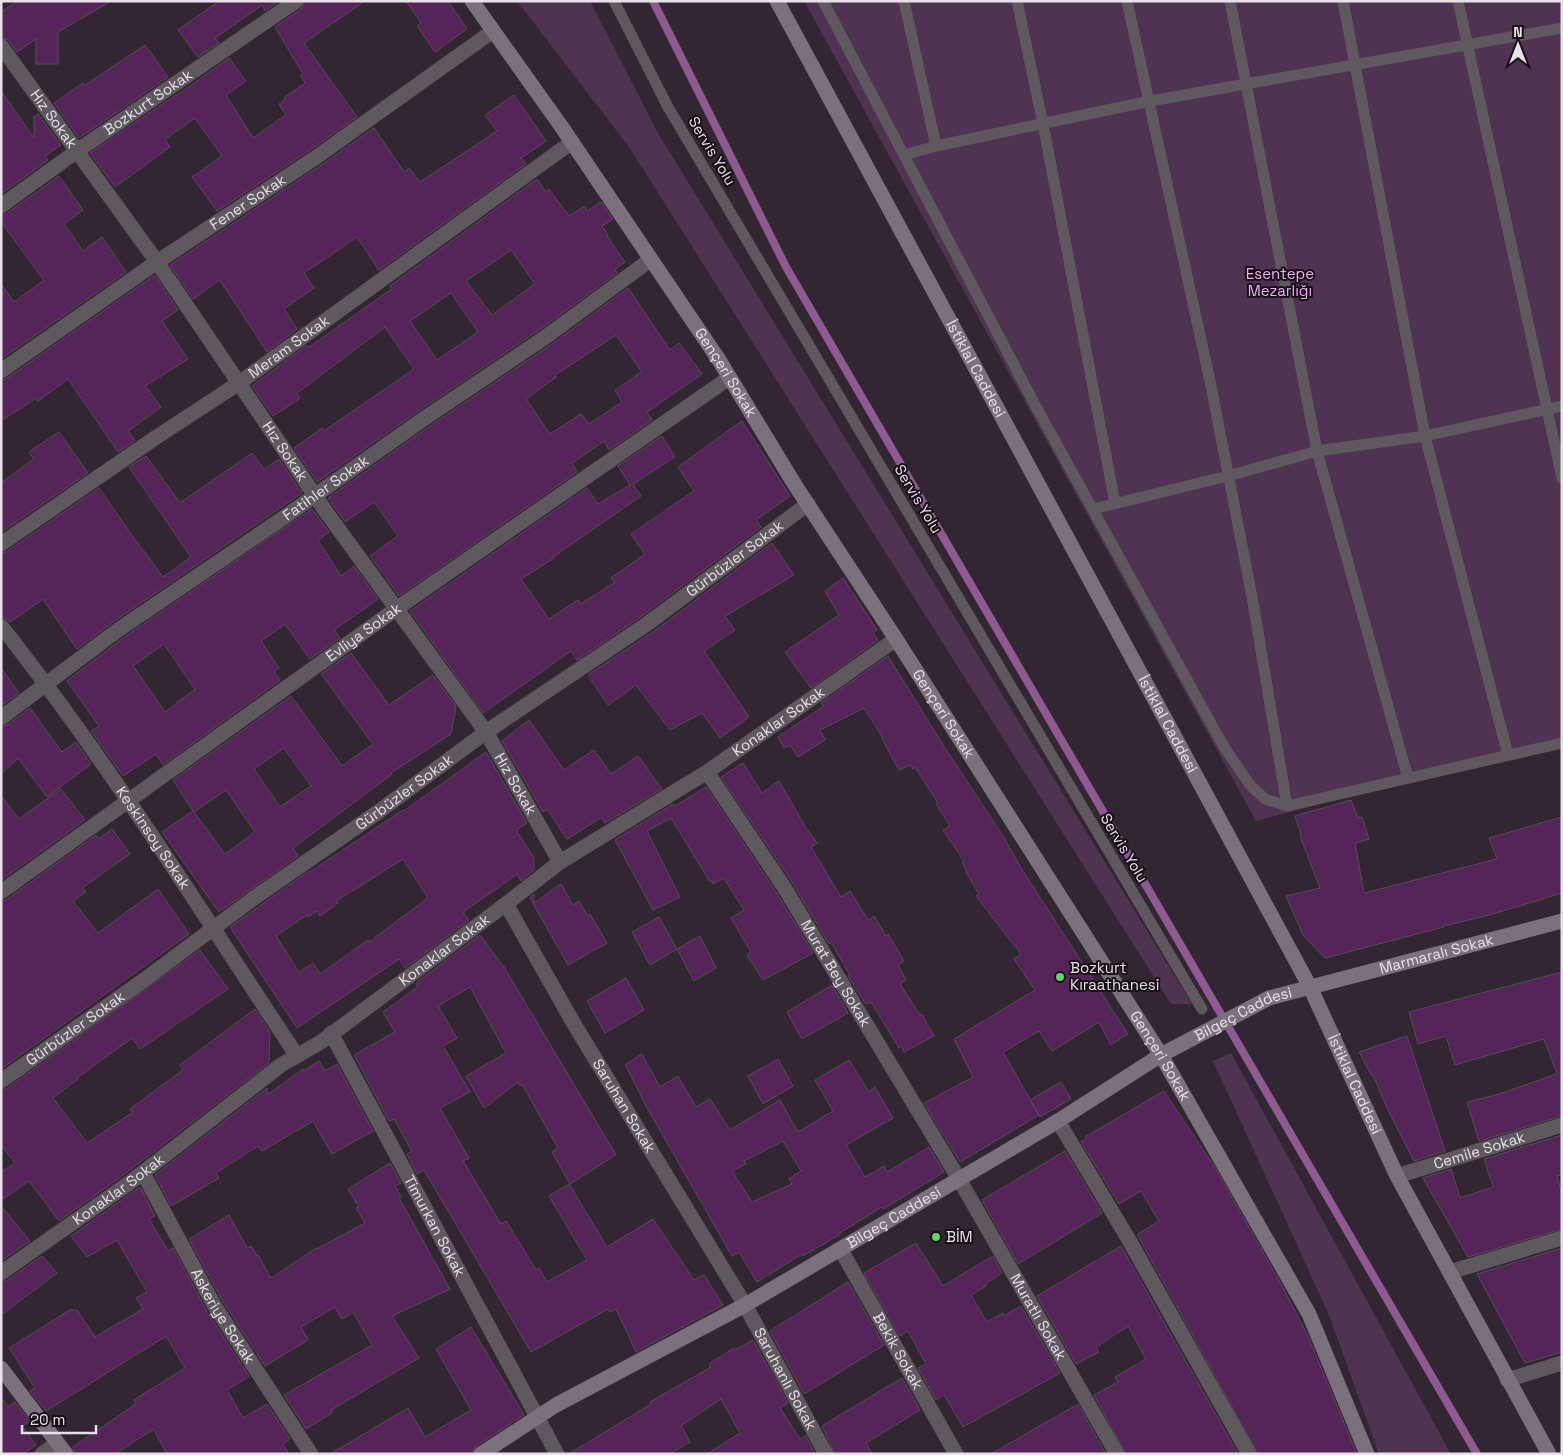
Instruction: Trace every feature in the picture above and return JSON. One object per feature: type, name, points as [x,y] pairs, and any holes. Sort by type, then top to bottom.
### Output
[{"type":"street","name":"Bozkurt Sokak","points":[[1,206],[77,151],[296,1]]},
{"type":"street","name":"Gençeri Sokak","points":[[472,1],[572,142],[729,378],[1162,1056],[1309,1314],[1368,1454]]},
{"type":"street","name":"İstiklal Caddesi","points":[[778,1],[1310,987],[1397,1176],[1549,1454]]},
{"type":"street","name":"Fener Sokak","points":[[1,371],[157,262],[315,158],[493,32]]},
{"type":"street","name":"Hız Sokak","points":[[1,46],[157,262],[315,496],[486,732],[560,862]]},
{"type":"street","name":"Meram Sokak","points":[[1,544],[146,444],[239,383],[572,142]]},
{"type":"street","name":"Fatihler Sokak","points":[[1,718],[118,630],[547,336],[650,260]]},
{"type":"street","name":"Evliya Sokak","points":[[1,892],[396,608],[729,378]]},
{"type":"street","name":"Gürbüzler Sokak","points":[[1,1081],[144,980],[254,898],[378,812],[486,732],[648,624],[808,504]]},
{"type":"street","name":"Keskinsoy Sokak","points":[[1,626],[47,684],[128,801],[297,1056]]},
{"type":"street","name":"Konaklar Sokak","points":[[1,1273],[143,1173],[281,1065],[321,1042],[560,862],[707,772],[896,639]]},
{"type":"street","name":"Murat Bey Sokak","points":[[707,772],[784,887],[959,1179]]},
{"type":"street","name":"Saruhan Sokak","points":[[506,904],[574,1024],[745,1305]]},
{"type":"street","name":"Marmaralı Sokak","points":[[1310,987],[1562,922]]},
{"type":"street","name":"Bilgeç Caddesi","points":[[481,1454],[556,1405],[745,1305],[841,1250],[1058,1121],[1162,1056],[1269,998],[1310,987]]},
{"type":"street","name":"Timurkan Sokak","points":[[331,1033],[557,1454]]},
{"type":"street","points":[[1058,1121],[1129,1240],[1249,1454]]},
{"type":"street","name":"Cemile Sokak","points":[[1397,1176],[1562,1125]]},
{"type":"street","name":"Askeriye Sokak","points":[[143,1173],[214,1305],[311,1454]]},
{"type":"street","name":"Muratlı Sokak","points":[[959,1179],[1117,1454]]},
{"type":"street","points":[[1450,1272],[1562,1238]]},
{"type":"street","name":"Bekik Sokak","points":[[841,1250],[956,1454]]},
{"type":"street","name":"Saruhanlı Sokak","points":[[745,1305],[826,1454]]},
{"type":"street","points":[[1508,1380],[1562,1363]]},
{"type":"street","points":[[1,1368],[61,1448],[42,1454]]},
{"type":"lane","name":"Servis Yolu","points":[[614,1],[668,106],[1202,1009]]},
{"type":"lane","points":[[823,1],[1034,403],[1224,747],[1250,786],[1265,799],[1287,806],[1562,743]]},
{"type":"lane","points":[[904,1],[936,146]]},
{"type":"lane","points":[[1017,1],[1043,124],[1115,503]]},
{"type":"lane","points":[[1128,1],[1208,371],[1253,602],[1287,806]]},
{"type":"lane","points":[[1230,1],[1318,451],[1408,778]]},
{"type":"lane","points":[[1343,1],[1425,436],[1508,755]]},
{"type":"lane","points":[[1458,1],[1562,478]]},
{"type":"lane","points":[[904,155],[936,146],[1150,101],[1562,28]]},
{"type":"lane","points":[[1093,509],[1228,476],[1318,451],[1425,436],[1562,406]]},
{"type":"green space","points":[[517,1],[590,1],[658,133],[1192,1004],[1171,1004],[629,147]]},
{"type":"green space","name":"Esentepe Mezarlığı","points":[[804,1],[1562,1],[1562,743],[1508,755],[1256,821]]},
{"type":"green space","points":[[1231,1053],[1451,1454],[1379,1454],[1329,1315],[1213,1061]]},
{"type":"building","points":[[18,1],[111,1],[58,32],[58,64],[36,64],[36,39],[17,52],[8,40],[1,37],[1,12]]},
{"type":"building","points":[[219,1],[279,1],[265,11],[262,5],[215,38],[219,43],[198,57],[178,30]]},
{"type":"building","points":[[305,1],[365,1],[304,43],[357,117],[217,211],[192,177],[222,156],[195,118],[165,139],[170,147],[115,187],[90,153],[179,94],[229,58],[246,81],[226,95],[253,138],[286,115],[279,104],[285,100],[284,98],[305,83],[301,76],[303,74],[275,27],[301,9]]},
{"type":"building","points":[[406,1],[448,1],[467,29],[435,52],[417,26],[421,23]]},
{"type":"building","points":[[145,45],[168,77],[79,138],[54,103],[83,83],[84,86]]},
{"type":"building","points":[[1,91],[34,138],[34,117],[38,114],[61,145],[45,156],[48,160],[1,194]]},
{"type":"building","points":[[514,95],[546,141],[521,158],[526,164],[379,270],[357,237],[304,273],[314,288],[284,309],[297,329],[267,352],[220,280],[193,299],[170,265],[374,128],[404,172],[409,168],[420,182],[497,131],[485,115]]},
{"type":"building","points":[[59,176],[83,210],[64,224],[83,251],[102,237],[126,272],[1,359],[1,284],[14,302],[44,280],[1,222],[1,215],[6,214]]},
{"type":"building","points":[[537,179],[546,192],[549,189],[569,216],[585,206],[587,211],[601,202],[613,219],[602,226],[625,262],[615,269],[617,273],[542,328],[317,482],[294,448],[322,428],[324,431],[414,369],[385,327],[297,393],[300,398],[273,416],[252,386],[307,345],[309,347],[392,289],[390,286]],"holes":[[[511,250],[535,284],[492,315],[466,281]],[[451,293],[478,332],[437,360],[410,321]]]},
{"type":"building","points":[[155,275],[178,310],[162,321],[188,359],[145,386],[161,407],[128,431],[135,441],[118,452],[68,379],[38,401],[36,398],[1,421],[1,380],[6,379]]},
{"type":"building","points":[[628,288],[670,350],[679,343],[702,374],[647,412],[652,420],[609,450],[604,441],[572,463],[577,472],[399,596],[370,556],[398,536],[374,502],[345,522],[328,498],[427,428],[552,344]],"holes":[[[616,335],[642,372],[615,390],[622,402],[589,424],[581,414],[550,434],[526,399],[556,377],[555,375]]]},
{"type":"building","points":[[742,421],[790,496],[756,520],[761,527],[642,616],[577,660],[571,651],[483,713],[410,611],[587,488],[598,504],[630,485],[618,466],[662,436],[675,457],[633,484],[641,496],[554,558],[521,579],[549,619],[578,600],[581,604],[615,582],[611,578],[645,554],[631,534],[694,491],[678,467]]},
{"type":"building","points":[[59,432],[88,473],[1,532],[1,483],[34,459],[29,452]]},
{"type":"building","points":[[252,453],[264,469],[279,459],[302,493],[113,622],[77,649],[43,599],[10,622],[1,617],[1,553],[6,552],[99,488],[163,577],[191,557],[129,467],[146,456],[180,503]]},
{"type":"building","points":[[312,509],[329,532],[318,540],[341,576],[354,566],[378,599],[334,630],[340,638],[310,659],[285,624],[261,641],[279,668],[274,672],[280,680],[163,765],[156,754],[123,776],[91,731],[99,726],[67,681],[123,638]],"holes":[[[164,644],[195,689],[165,712],[133,666]]]},
{"type":"building","points":[[772,543],[794,575],[725,616],[735,630],[704,651],[749,717],[720,738],[702,713],[670,730],[636,685],[608,705],[588,675],[653,632]]},
{"type":"building","points":[[843,578],[877,630],[873,633],[878,640],[811,688],[785,652],[839,615],[825,591]]},
{"type":"building","points":[[351,653],[389,705],[433,675],[456,706],[451,734],[391,773],[293,848],[298,856],[219,912],[162,832],[193,811],[173,780],[291,696],[342,766],[373,744],[321,674]],"holes":[[[284,748],[311,786],[280,807],[254,769]],[[226,790],[255,832],[225,854],[194,812]]]},
{"type":"building","points":[[888,656],[1128,1034],[1111,1045],[1099,1022],[1052,1051],[1039,1031],[1003,1052],[1039,1115],[960,1162],[924,1103],[973,1077],[954,1039],[1035,990],[1014,959],[1021,954],[976,896],[979,894],[966,872],[962,862],[964,861],[943,830],[950,826],[936,804],[938,803],[915,767],[913,769],[910,765],[899,770],[883,738],[864,708],[820,730],[825,740],[798,757],[790,745],[784,748],[778,737],[824,706],[821,703]]},
{"type":"building","points":[[1,668],[19,693],[1,706]]},
{"type":"building","points":[[30,708],[62,752],[76,742],[91,764],[47,797],[18,758],[1,774],[1,727],[7,725]]},
{"type":"building","points":[[529,720],[564,770],[594,750],[611,774],[638,756],[662,789],[605,823],[602,817],[567,839],[547,809],[543,812],[502,741]]},
{"type":"building","points":[[486,752],[527,823],[516,830],[534,858],[534,870],[521,881],[517,874],[463,912],[469,920],[405,968],[399,959],[297,1028],[230,927],[309,871],[404,811]],"holes":[[[403,859],[428,898],[369,942],[368,940],[320,974],[313,963],[299,972],[276,936],[307,915],[308,917],[317,911],[320,916],[338,903],[336,901]]]},
{"type":"building","points":[[743,763],[762,793],[779,781],[806,828],[817,843],[811,847],[841,897],[850,891],[868,920],[874,916],[886,936],[888,934],[904,961],[898,965],[906,980],[900,984],[920,1015],[922,1014],[934,1036],[904,1052],[902,1046],[899,1048],[871,1002],[865,1003],[848,976],[850,975],[831,942],[829,944],[792,882],[721,777]]},
{"type":"building","points":[[706,787],[776,892],[813,953],[763,980],[747,955],[751,952],[731,918],[744,910],[724,878],[713,884],[712,881],[710,882],[671,818],[647,831],[680,897],[653,910],[615,840],[673,804],[675,806]]},
{"type":"building","points":[[61,789],[85,820],[1,880],[1,796],[19,819]]},
{"type":"building","points":[[1351,800],[1358,818],[1362,817],[1369,839],[1355,843],[1364,893],[1497,859],[1489,838],[1562,817],[1562,893],[1486,916],[1325,958],[1303,935],[1286,896],[1320,888],[1300,836],[1295,816]]},
{"type":"building","points":[[112,829],[130,854],[82,888],[86,892],[73,901],[98,933],[158,889],[189,934],[1,1069],[1,901],[6,900],[96,835],[99,839]]},
{"type":"building","points":[[561,884],[573,905],[579,901],[587,915],[590,914],[607,943],[568,965],[530,898],[534,894],[534,903]]},
{"type":"building","points":[[659,917],[677,949],[650,965],[632,932]]},
{"type":"building","points":[[480,935],[504,967],[616,1155],[570,1184],[552,1152],[558,1148],[522,1084],[520,1086],[518,1082],[484,1108],[466,1076],[506,1053],[470,987],[438,1006],[457,1038],[443,1046],[470,1092],[440,1108],[469,1158],[463,1161],[501,1224],[506,1221],[536,1270],[539,1268],[547,1282],[587,1260],[549,1196],[569,1184],[607,1247],[653,1219],[694,1280],[704,1275],[723,1305],[636,1352],[616,1309],[610,1312],[608,1309],[531,1352],[424,1170],[417,1174],[407,1154],[412,1151],[394,1119],[389,1121],[354,1055],[395,1032],[383,1012],[418,987],[416,983]]},
{"type":"building","points":[[700,936],[716,968],[694,981],[677,949]]},
{"type":"building","points":[[200,950],[228,989],[140,1049],[132,1038],[78,1077],[53,1098],[87,1143],[133,1112],[130,1109],[183,1070],[180,1065],[255,1009],[270,1032],[269,1063],[122,1176],[59,1221],[29,1181],[1,1200],[1,1172],[15,1163],[1,1145],[1,1090],[6,1089]]},
{"type":"building","points":[[1562,972],[1562,1116],[1479,1141],[1467,1102],[1496,1095],[1557,1074],[1544,1039],[1455,1065],[1446,1036],[1418,1044],[1409,1012]]},
{"type":"building","points":[[626,978],[644,1010],[605,1033],[587,1001]]},
{"type":"building","points":[[832,985],[848,1013],[802,1039],[787,1012]]},
{"type":"building","points":[[1407,1036],[1445,1151],[1414,1161],[1388,1110],[1373,1075],[1359,1052]]},
{"type":"building","points":[[642,1054],[660,1087],[678,1076],[696,1107],[710,1099],[730,1130],[780,1100],[798,1132],[833,1111],[815,1080],[849,1060],[869,1092],[875,1087],[893,1118],[846,1145],[865,1177],[884,1166],[887,1172],[929,1147],[944,1172],[757,1282],[739,1252],[732,1256],[641,1097],[625,1065]],"holes":[[[783,1141],[801,1171],[789,1179],[792,1184],[752,1202],[732,1171],[746,1164],[744,1161]]]},
{"type":"building","points":[[778,1059],[793,1086],[763,1104],[748,1076]]},
{"type":"building","points":[[319,1061],[325,1071],[337,1064],[373,1131],[332,1154],[313,1121],[262,1151],[258,1146],[216,1173],[219,1178],[171,1206],[155,1175],[267,1088],[267,1095],[303,1069],[304,1071]]},
{"type":"building","points":[[1061,1082],[1071,1099],[1040,1117],[1030,1100]]},
{"type":"building","points":[[1164,1091],[1216,1169],[1281,1284],[1307,1334],[1357,1454],[1258,1454],[1138,1236],[1138,1234],[1159,1221],[1141,1191],[1119,1204],[1081,1142],[1086,1139],[1085,1137]]},
{"type":"building","points":[[1562,1135],[1562,1175],[1557,1176],[1562,1195],[1562,1229],[1468,1257],[1423,1178],[1451,1169],[1460,1198],[1493,1187],[1484,1159]]},
{"type":"building","points":[[1065,1151],[1102,1213],[1018,1264],[982,1200]]},
{"type":"building","points":[[390,1163],[401,1183],[395,1186],[401,1197],[399,1198],[450,1289],[392,1316],[419,1358],[331,1410],[332,1413],[306,1429],[284,1395],[372,1345],[353,1312],[342,1319],[335,1307],[301,1327],[308,1340],[265,1366],[222,1300],[189,1239],[229,1215],[247,1248],[251,1246],[271,1278],[316,1248],[365,1223],[356,1208],[359,1207],[348,1189]]},
{"type":"building","points":[[140,1187],[155,1216],[149,1219],[168,1251],[173,1248],[206,1310],[249,1376],[227,1390],[243,1418],[267,1404],[290,1439],[283,1444],[289,1454],[167,1454],[154,1430],[152,1430],[115,1454],[75,1454],[73,1447],[136,1404],[134,1400],[185,1368],[166,1336],[46,1411],[30,1391],[35,1388],[9,1348],[70,1310],[77,1310],[95,1337],[143,1309],[136,1298],[147,1292],[117,1240],[87,1257],[71,1236]]},
{"type":"building","points":[[1,1206],[30,1241],[1,1261]]},
{"type":"building","points":[[916,1243],[943,1286],[993,1256],[1002,1273],[971,1295],[987,1322],[1003,1313],[1004,1316],[1021,1306],[1060,1373],[963,1427],[944,1395],[936,1400],[918,1368],[926,1364],[908,1331],[900,1336],[864,1273]]},
{"type":"building","points":[[1121,1246],[1238,1454],[1126,1454],[1094,1395],[1118,1382],[1115,1377],[1146,1359],[1128,1326],[1096,1347],[1099,1352],[1076,1364],[1037,1296]]},
{"type":"building","points":[[1562,1248],[1562,1352],[1525,1363],[1477,1274]]},
{"type":"building","points":[[42,1256],[57,1273],[1,1315],[1,1282],[6,1281]]},
{"type":"building","points":[[848,1282],[884,1345],[804,1394],[770,1331]]},
{"type":"building","points":[[471,1327],[524,1415],[476,1446],[472,1454],[330,1454],[408,1408],[425,1437],[471,1410],[436,1349]]},
{"type":"building","points":[[753,1340],[788,1403],[780,1408],[800,1439],[806,1436],[815,1454],[707,1454],[740,1433],[721,1399],[681,1426],[690,1442],[669,1454],[569,1454],[651,1404],[650,1402],[711,1367],[709,1364],[734,1348],[735,1350]]},
{"type":"building","points":[[902,1378],[920,1410],[866,1443],[872,1454],[835,1454],[822,1426]]},
{"type":"building","points":[[1,1397],[8,1407],[15,1402],[30,1421],[22,1426],[36,1445],[22,1454],[1,1454]]},
{"type":"building","points":[[1078,1404],[1106,1454],[991,1454]]},
{"type":"waterway","points":[[653,1],[786,267],[1477,1454]]},
{"type":"place","name":"Bozkurt Kıraathanesi","points":[[1060,977]]},
{"type":"place","name":"BİM","points":[[936,1237]]}]
